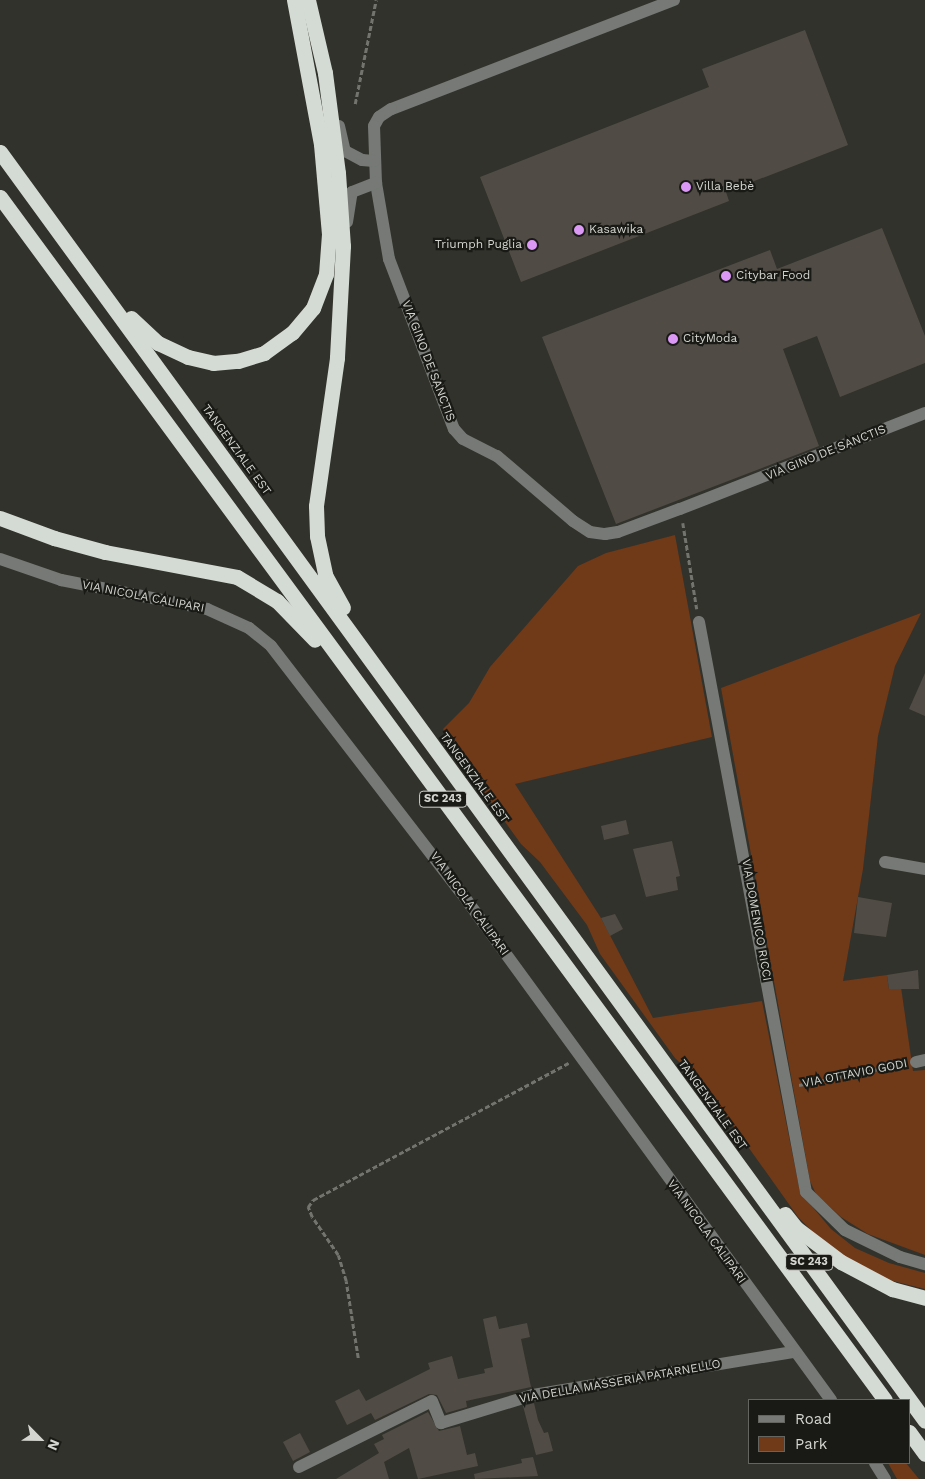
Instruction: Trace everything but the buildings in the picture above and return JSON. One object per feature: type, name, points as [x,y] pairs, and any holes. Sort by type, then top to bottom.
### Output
[{"type":"highway","points":[[77,257],[96,271],[139,327],[158,342],[188,357],[213,363],[238,361],[264,352],[292,333],[313,308],[326,274],[329,234],[321,144],[294,0]]},
{"type":"highway","points":[[308,0],[328,96],[338,173],[343,246],[337,358],[316,506],[320,557],[334,594],[421,719],[423,734]]},
{"type":"highway","name":"TANGENZIALE EST","points":[[0,152],[909,1399]]},
{"type":"highway","name":"SC 243","points":[[0,197],[884,1399]]},
{"type":"highway","points":[[0,518],[104,552],[207,570],[237,577],[255,586],[277,601],[312,634],[391,739],[409,753]]},
{"type":"highway","points":[[693,1104],[712,1117],[796,1228],[841,1262],[868,1278],[925,1298]]},
{"type":"highway","name":"TANGENZIALE EST","points":[[910,1401],[925,1421]]},
{"type":"highway","points":[[910,1433],[925,1454]]},
{"type":"street","name":"VIA GINO DE SANCTIS","points":[[674,0],[390,109],[379,117],[374,126],[376,183],[389,260],[454,429],[471,444],[497,456],[573,522],[590,532],[618,532],[925,413]]},
{"type":"street","points":[[328,96],[336,108],[345,151],[362,160],[374,161]]},
{"type":"street","points":[[343,246],[347,235],[346,214],[352,192],[376,183]]},
{"type":"street","name":"VIA NICOLA CALIPARI","points":[[0,559],[61,580],[207,609],[250,628],[270,646],[460,891],[579,1057],[830,1399]]},
{"type":"street","name":"VIA DOMENICO RICCI","points":[[699,622],[806,1192],[845,1230],[885,1251],[925,1264]]},
{"type":"street","points":[[885,862],[925,869]]},
{"type":"street","name":"VIA DELLA MASSERIA PATARNELLO","points":[[299,1467],[432,1402],[441,1423],[533,1395],[794,1352]]},
{"type":"street","points":[[876,1464],[885,1479]]},
{"type":"path","points":[[355,104],[376,0]]},
{"type":"path","points":[[680,509],[699,622]]},
{"type":"path","points":[[358,1358],[346,1281],[338,1256],[312,1217],[308,1207],[313,1200],[579,1057]]},
{"type":"path","name":"VIA OTTAVIO GODI","points":[[785,1088],[920,1061]]},
{"type":"green space","points":[[675,535],[712,737],[515,784],[601,918],[653,1018],[762,1001],[800,1192],[831,1229],[855,1248],[889,1263],[925,1273],[925,1289],[889,1280],[853,1264],[820,1239],[798,1217],[707,1089],[675,1058],[600,954],[587,925],[540,862],[521,844],[460,760],[443,729],[469,703],[490,667],[578,566],[606,553]]},
{"type":"green space","points":[[921,613],[895,666],[878,736],[863,869],[843,981],[887,975],[889,989],[901,987],[913,1071],[925,1070],[925,1255],[868,1234],[841,1217],[816,1194],[810,1181],[721,688]]},
{"type":"green space","points":[[889,1464],[907,1464],[919,1479],[897,1479]]},
{"type":"place","name":"Villa Bebè","points":[[686,187]]},
{"type":"place","name":"Kasawika","points":[[579,230]]},
{"type":"place","name":"Triumph Puglia","points":[[532,245]]},
{"type":"place","name":"Citybar Food","points":[[726,276]]},
{"type":"place","name":"CityModa","points":[[673,339]]}]
